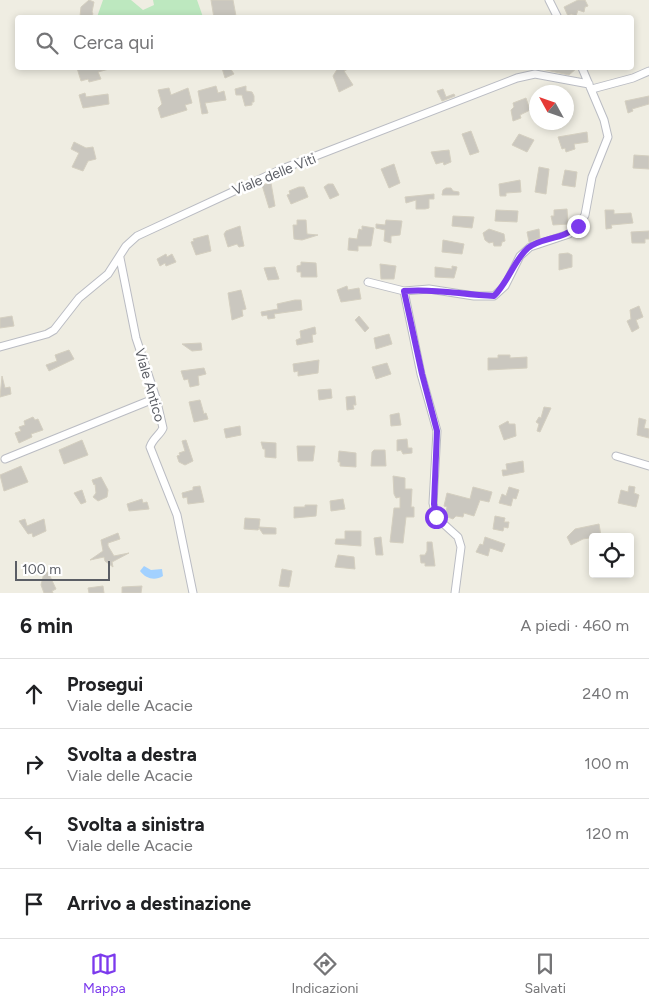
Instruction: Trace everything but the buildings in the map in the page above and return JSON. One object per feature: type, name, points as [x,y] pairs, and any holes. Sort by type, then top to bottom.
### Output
[{"type":"street","points":[[548,0],[556,15]]},
{"type":"street","points":[[368,282],[404,291],[429,289],[474,296],[494,296],[504,286],[520,256],[530,246],[569,234],[578,226],[585,214],[592,177],[608,137],[604,120],[583,70]]},
{"type":"street","points":[[590,87],[610,84],[649,72]]},
{"type":"street","name":"Viale delle Viti","points":[[0,347],[47,334],[54,330],[78,298],[108,274],[126,246],[137,236],[185,212],[282,169],[517,78],[535,74],[590,87]]},
{"type":"street","name":"Viale Antico","points":[[120,258],[136,338],[156,398],[163,428],[152,439],[150,446],[177,515],[193,593]]},
{"type":"street","points":[[404,291],[422,374],[437,431],[434,504],[436,517],[458,537],[461,547],[455,593]]},
{"type":"street","points":[[5,459],[156,398]]},
{"type":"street","points":[[616,456],[649,466]]},
{"type":"green space","points":[[103,0],[131,0],[143,10],[154,5],[153,0],[197,0],[202,15],[98,15]]},
{"type":"water","points":[[144,566],[151,570],[162,569],[163,576],[154,579],[142,574],[140,571]]},
{"type":"route","points":[[436,517],[434,504],[437,431],[422,374],[404,291],[429,289],[474,296],[494,296],[504,286],[514,271],[520,256],[530,246],[569,234],[578,226]]}]
